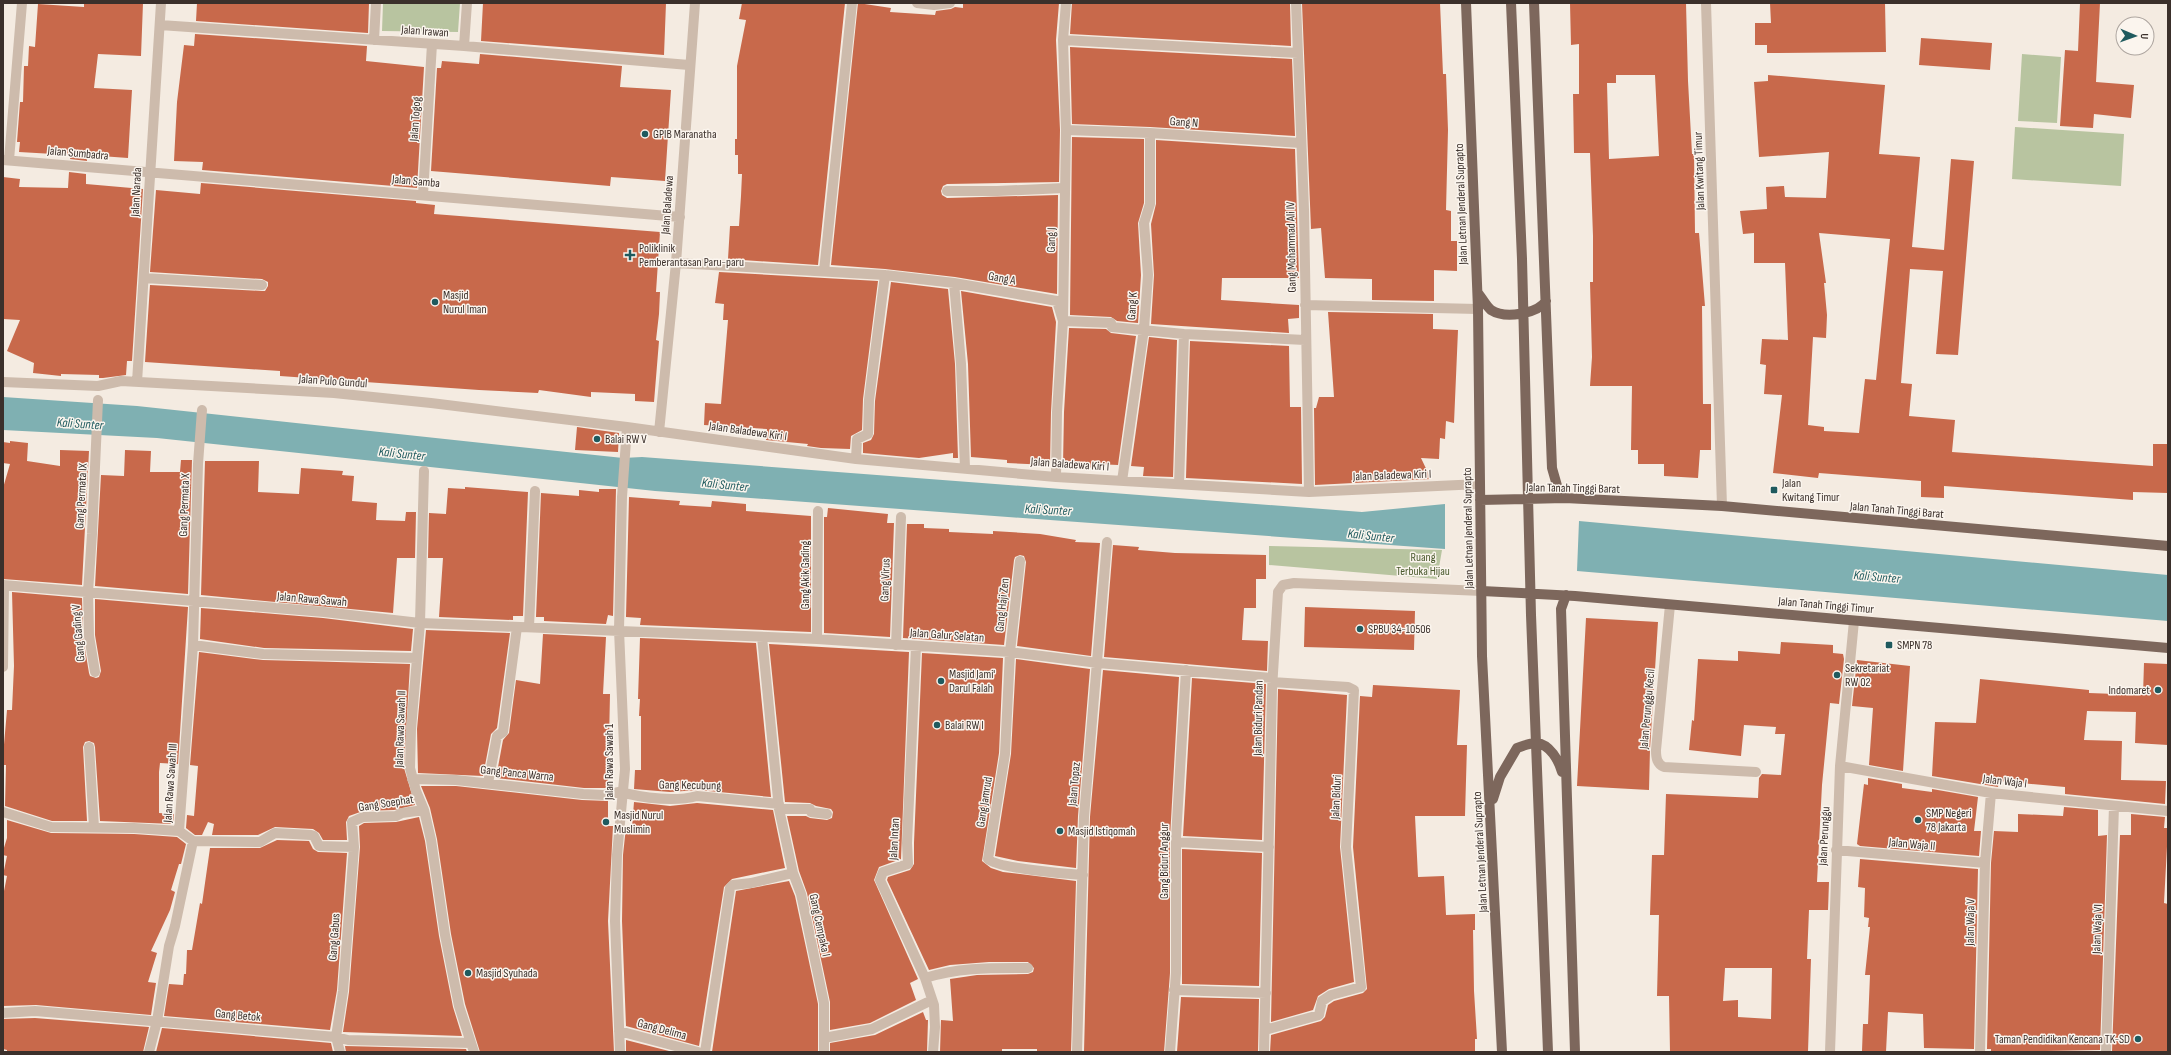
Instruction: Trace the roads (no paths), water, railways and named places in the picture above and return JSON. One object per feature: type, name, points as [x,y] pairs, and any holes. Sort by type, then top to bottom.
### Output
[{"type":"main road","name":"Jalan Letnan Jenderal Suprapto","points":[[1466,3],[1478,293],[1482,656],[1491,805],[1502,1052]]},
{"type":"main road","points":[[1511,3],[1522,259],[1532,631],[1548,1052]]},
{"type":"main road","points":[[1534,3],[1552,468],[1558,489],[1565,498]]},
{"type":"main road","points":[[1478,293],[1490,309],[1497,313],[1530,313],[1542,307],[1546,301]]},
{"type":"main road","name":"Jalan Tanah Tinggi Barat","points":[[1480,500],[1565,498],[1722,506],[2168,546]]},
{"type":"main road","name":"Jalan Tanah Tinggi Timur","points":[[1482,590],[1566,595],[2168,648]]},
{"type":"main road","points":[[1566,595],[1561,609],[1565,780],[1575,1052]]},
{"type":"main road","points":[[1491,805],[1500,777],[1517,748],[1536,743],[1549,749],[1559,762],[1565,780]]},
{"type":"street","points":[[6,160],[22,3]]},
{"type":"street","name":"Jalan Narada","points":[[137,382],[161,3]]},
{"type":"street","points":[[374,40],[376,3]]},
{"type":"street","points":[[464,46],[467,3]]},
{"type":"street","name":"Jalan Baladewa","points":[[659,432],[680,218],[689,64],[695,3]]},
{"type":"street","points":[[824,271],[852,3]]},
{"type":"street","points":[[917,3],[934,5],[950,3]]},
{"type":"street","name":"Gang J","points":[[1056,477],[1062,322],[1066,130],[1063,40],[1066,3]]},
{"type":"street","name":"Gang Mohammad Ali IV","points":[[1296,3],[1301,143],[1309,492]]},
{"type":"street","name":"Jalan Kwitang Timur","points":[[1706,3],[1722,506]]},
{"type":"street","name":"Jalan Irawan","points":[[160,25],[464,46],[689,64]]},
{"type":"street","points":[[1063,40],[1298,53]]},
{"type":"street","name":"Jalan Togog","points":[[423,195],[432,44]]},
{"type":"street","name":"Gang N","points":[[1066,130],[1150,133],[1301,143]]},
{"type":"street","name":"Gang K","points":[[1122,481],[1144,329],[1148,275],[1144,223],[1150,204],[1150,133]]},
{"type":"street","name":"Jalan Sumbadra","points":[[6,160],[150,172]]},
{"type":"street","name":"Jalan Samba","points":[[150,172],[680,218]]},
{"type":"street","points":[[947,191],[997,191],[1064,188]]},
{"type":"street","name":"Gang A","points":[[676,263],[886,275],[954,283],[1057,300],[1062,322]]},
{"type":"street","points":[[856,459],[857,439],[868,434],[869,400],[886,275]]},
{"type":"street","points":[[144,278],[262,285]]},
{"type":"street","points":[[954,283],[961,364],[965,468]]},
{"type":"street","points":[[1304,305],[1478,308]]},
{"type":"street","points":[[1062,322],[1111,324],[1112,327],[1184,334],[1305,340]]},
{"type":"street","points":[[1179,484],[1184,334]]},
{"type":"street","name":"Jalan Pulo Gundul","points":[[3,382],[98,386],[121,381],[334,393],[431,402],[659,432]]},
{"type":"street","name":"Gang Permata IX","points":[[88,592],[98,400]]},
{"type":"street","name":"Gang Permata X","points":[[194,601],[199,450],[202,410]]},
{"type":"street","name":"Jalan Rawa Sawah 1","points":[[620,1052],[615,921],[621,793],[625,769],[619,630],[622,497],[627,427]]},
{"type":"street","name":"Jalan Baladewa Kiri I","points":[[659,432],[856,459],[1056,477],[1309,492],[1480,484]]},
{"type":"street","name":"Jalan Rawa Sawah II","points":[[424,471],[420,623],[411,729],[410,768],[412,779],[424,810],[431,840],[445,936],[459,1006],[472,1048]]},
{"type":"street","points":[[529,627],[535,491]]},
{"type":"street","name":"Gang Akik Gading","points":[[817,639],[818,511]]},
{"type":"street","name":"Gang Virus","points":[[896,645],[901,517]]},
{"type":"street","name":"Jalan Topaz","points":[[1077,1052],[1084,817],[1107,542]]},
{"type":"street","name":"Gang Haji Zen","points":[[1010,652],[1020,561]]},
{"type":"street","name":"Jalan Biduri Pandan","points":[[1264,1052],[1272,680],[1278,592],[1283,585],[1294,583],[1482,590]]},
{"type":"street","points":[[3,585],[3,668]]},
{"type":"street","name":"Jalan Rawa Sawah","points":[[3,585],[324,612],[420,623],[619,630]]},
{"type":"street","name":"Gang Gading V","points":[[88,592],[89,636],[95,672]]},
{"type":"street","name":"Jalan Rawa Sawah III","points":[[193,841],[179,831],[193,644],[194,601]]},
{"type":"street","name":"Jalan Perunggu Kecil","points":[[1670,605],[1656,760],[1664,767],[1756,772]]},
{"type":"street","name":"Jalan Perunggu","points":[[1830,1052],[1840,766],[1854,621]]},
{"type":"street","points":[[488,784],[498,736],[503,732],[517,627]]},
{"type":"street","name":"Jalan Galur Selatan","points":[[619,630],[817,639],[1010,652],[1098,663],[1186,670],[1272,680]]},
{"type":"street","points":[[762,637],[779,807]]},
{"type":"street","points":[[193,644],[263,654],[417,658]]},
{"type":"street","name":"Jalan Intan","points":[[916,646],[907,843],[908,864],[907,866],[883,872],[880,880],[925,978],[932,1000],[936,1027],[933,1052]]},
{"type":"street","name":"Gang Jamrud","points":[[1010,652],[1005,754],[988,859],[995,864],[1031,868],[1046,872],[1083,875]]},
{"type":"street","name":"Gang Biduri Anggur","points":[[1170,1052],[1174,990],[1176,842],[1186,670]]},
{"type":"street","name":"Jalan Biduri","points":[[1265,1030],[1319,1015],[1322,1001],[1331,995],[1362,987],[1346,847],[1354,690],[1348,687],[1272,680]]},
{"type":"street","points":[[89,747],[94,827]]},
{"type":"street","name":"Jalan Waja I","points":[[1840,766],[1991,793],[2168,811]]},
{"type":"street","name":"Gang Panca Warna","points":[[412,779],[456,780],[583,794],[621,793]]},
{"type":"street","name":"Gang Kecubung","points":[[621,793],[640,796],[686,799],[697,796],[779,807],[810,809],[811,812],[827,814]]},
{"type":"street","name":"Jalan Waja V","points":[[1980,1052],[1985,863],[1991,793]]},
{"type":"street","name":"Jalan Waja VI","points":[[2106,1052],[2114,806]]},
{"type":"street","name":"Gang Cempaka I","points":[[779,807],[794,873],[801,894],[824,1003],[824,1052]]},
{"type":"street","name":"Gang Soephat","points":[[352,822],[363,817],[396,816],[402,813],[424,810]]},
{"type":"street","points":[[3,812],[51,827],[94,827],[179,831]]},
{"type":"street","name":"Gang Gabus","points":[[340,1052],[336,1037],[344,991],[354,847],[352,822]]},
{"type":"street","points":[[149,1052],[157,1021],[169,946],[175,926],[193,841],[260,842],[275,834],[311,835],[314,836],[319,846],[354,847]]},
{"type":"street","points":[[1176,842],[1269,847]]},
{"type":"street","name":"Jalan Waja II","points":[[1836,850],[1985,863]]},
{"type":"street","points":[[706,1052],[730,888],[733,885],[751,883],[794,873]]},
{"type":"street","points":[[925,978],[946,972],[974,968],[1028,968]]},
{"type":"street","points":[[1174,990],[1266,993]]},
{"type":"street","points":[[824,1038],[872,1029],[932,1000]]},
{"type":"street","name":"Gang Betok","points":[[3,1013],[35,1011],[336,1037],[348,1040],[472,1048]]},
{"type":"street","name":"Gang Delima","points":[[619,1031],[698,1052]]},
{"type":"water","name":"Kali Sunter","points":[[3,397],[137,406],[623,458],[642,457],[1362,512],[1445,504],[1445,549],[655,491],[157,438],[3,430]]},
{"type":"water","name":"Kali Sunter","points":[[1579,521],[2168,575],[2168,621],[1577,571]]},
{"type":"place","name":"GPIB Maranatha","points":[[645,134]]},
{"type":"place","name":"Poliklinik Pemberantasan Paru-paru","points":[[630,255]]},
{"type":"place","name":"Masjid Nurul Iman","points":[[435,302]]},
{"type":"place","name":"Balai RW V","points":[[597,439]]},
{"type":"place","name":"Jalan Kwitang Timur","points":[[1774,490]]},
{"type":"place","name":"SPBU 34-10506","points":[[1360,629]]},
{"type":"place","name":"SMPN 78","points":[[1889,645]]},
{"type":"place","name":"Sekretariat RW 02","points":[[1837,675]]},
{"type":"place","name":"Masjid Jami' Darul Falah","points":[[941,681]]},
{"type":"place","name":"Indomaret","points":[[2158,690]]},
{"type":"place","name":"Balai RW I","points":[[937,725]]},
{"type":"place","name":"SMP Negeri 78 Jakarta","points":[[1918,820]]},
{"type":"place","name":"Masjid Nurul Muslimin","points":[[606,822]]},
{"type":"place","name":"Masjid Istiqomah","points":[[1060,831]]},
{"type":"place","name":"Masjid Syuhada","points":[[468,973]]},
{"type":"place","name":"Taman Pendidikan Kencana TK-SD","points":[[2138,1039]]},
{"type":"park label","name":"Ruang Terbuka Hijau","points":[[1423,564]]}]
